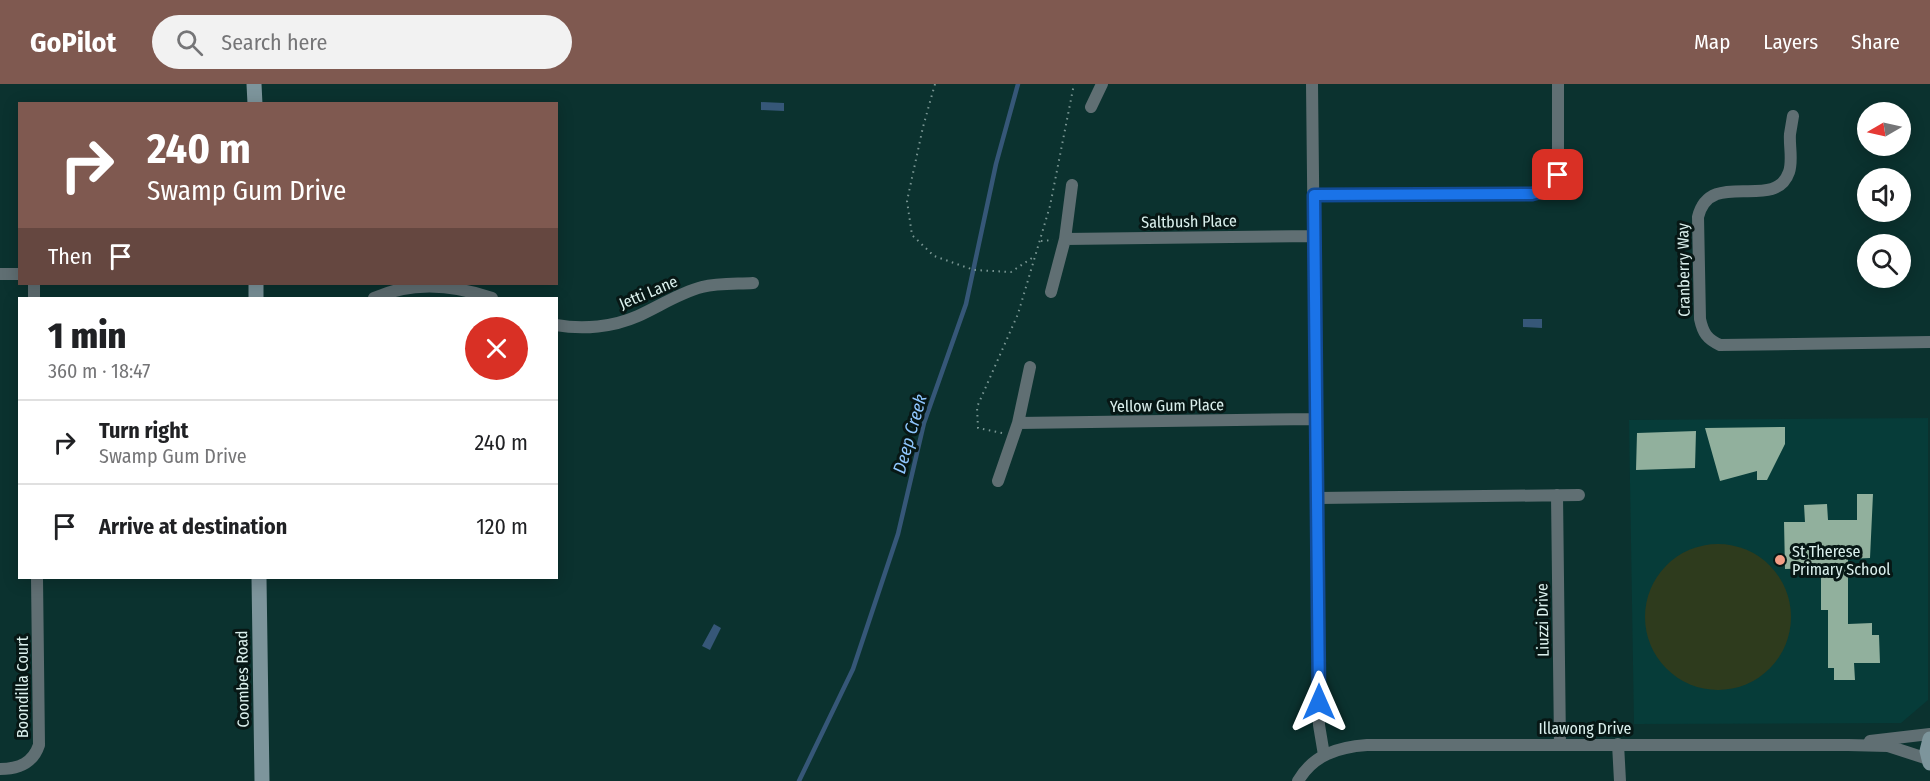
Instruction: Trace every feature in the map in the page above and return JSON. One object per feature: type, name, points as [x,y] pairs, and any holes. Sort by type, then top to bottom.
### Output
[{"type":"street","points":[[254,84],[255,102]]},
{"type":"street","points":[[1091,107],[1102,84]]},
{"type":"street","points":[[1298,781],[1311,763],[1324,755],[1319,725],[1312,84]]},
{"type":"street","points":[[1314,195],[1532,194],[1543,192],[1555,183],[1558,175],[1558,84]]},
{"type":"street","name":"Cranberry Way","points":[[1793,116],[1790,135],[1790,171],[1778,187],[1767,190],[1723,192],[1713,195],[1701,206],[1698,217],[1702,330],[1709,340],[1720,345],[1930,342]]},
{"type":"street","points":[[1051,292],[1065,239],[1072,185]]},
{"type":"street","name":"Saltbush Place","points":[[1065,239],[1314,236]]},
{"type":"street","points":[[0,274],[18,274]]},
{"type":"street","name":"Jetti Lane","points":[[558,325],[575,327],[608,325],[639,316],[668,300],[702,287],[753,284]]},
{"type":"street","points":[[377,297],[404,288],[420,286],[458,289],[488,297]]},
{"type":"street","points":[[998,481],[1018,423],[1030,367]]},
{"type":"street","name":"Yellow Gum Place","points":[[1018,423],[1316,419]]},
{"type":"street","name":"Liuzzi Drive","points":[[1557,495],[1560,744]]},
{"type":"street","points":[[1318,498],[1579,495]]},
{"type":"street","name":"Boondilla Court","points":[[0,769],[18,767],[28,762],[36,755],[39,745],[37,579]]},
{"type":"street","name":"Coombes Road","points":[[259,579],[262,781]]},
{"type":"street","points":[[1929,761],[1927,752],[1930,736]]},
{"type":"street","name":"Illawong Drive","points":[[1848,745],[1888,737],[1930,736]]},
{"type":"street","points":[[1618,744],[1620,781]]},
{"type":"street","name":"Illawong Drive","points":[[1324,755],[1339,748],[1367,745],[1848,745],[1888,747],[1929,761]]},
{"type":"path","points":[[935,84],[907,201],[912,235],[934,256],[974,270],[1011,272],[1035,256]]},
{"type":"path","points":[[1013,436],[978,428],[977,407],[1018,314],[1050,206],[1074,84]]},
{"type":"shaded area","points":[[761,102],[784,103],[784,111],[761,110]]},
{"type":"shaded area","points":[[1523,319],[1542,319],[1542,328],[1523,327]]},
{"type":"shaded area","name":"St Therese Primary School","points":[[1928,418],[1928,700],[1901,723],[1634,724],[1629,420]]},
{"type":"shaded area","points":[[714,624],[721,628],[710,650],[702,646]]},
{"type":"green space","points":[[1718,544],[1746,549],[1770,565],[1786,589],[1791,617],[1786,645],[1770,669],[1746,685],[1718,690],[1690,685],[1666,669],[1650,645],[1645,617],[1650,589],[1666,565],[1690,549]]},
{"type":"building","points":[[1785,427],[1785,444],[1767,480],[1757,480],[1757,471],[1720,481],[1705,428]]},
{"type":"building","points":[[1696,431],[1695,468],[1636,470],[1637,433]]},
{"type":"building","points":[[1857,494],[1873,494],[1870,558],[1848,559],[1848,624],[1872,623],[1872,635],[1879,635],[1880,663],[1854,663],[1855,680],[1834,680],[1834,668],[1828,668],[1828,610],[1821,610],[1821,568],[1785,569],[1784,522],[1805,522],[1804,505],[1827,504],[1828,520],[1857,520]]},
{"type":"waterway","name":"Deep Creek","points":[[799,781],[853,669],[898,534],[924,423],[966,304],[996,164],[1018,84]]},
{"type":"place","name":"St Therese Primary School","points":[[1780,560]]},
{"type":"route","points":[[1319,702],[1314,195],[1532,194],[1550,189],[1558,175]]}]
